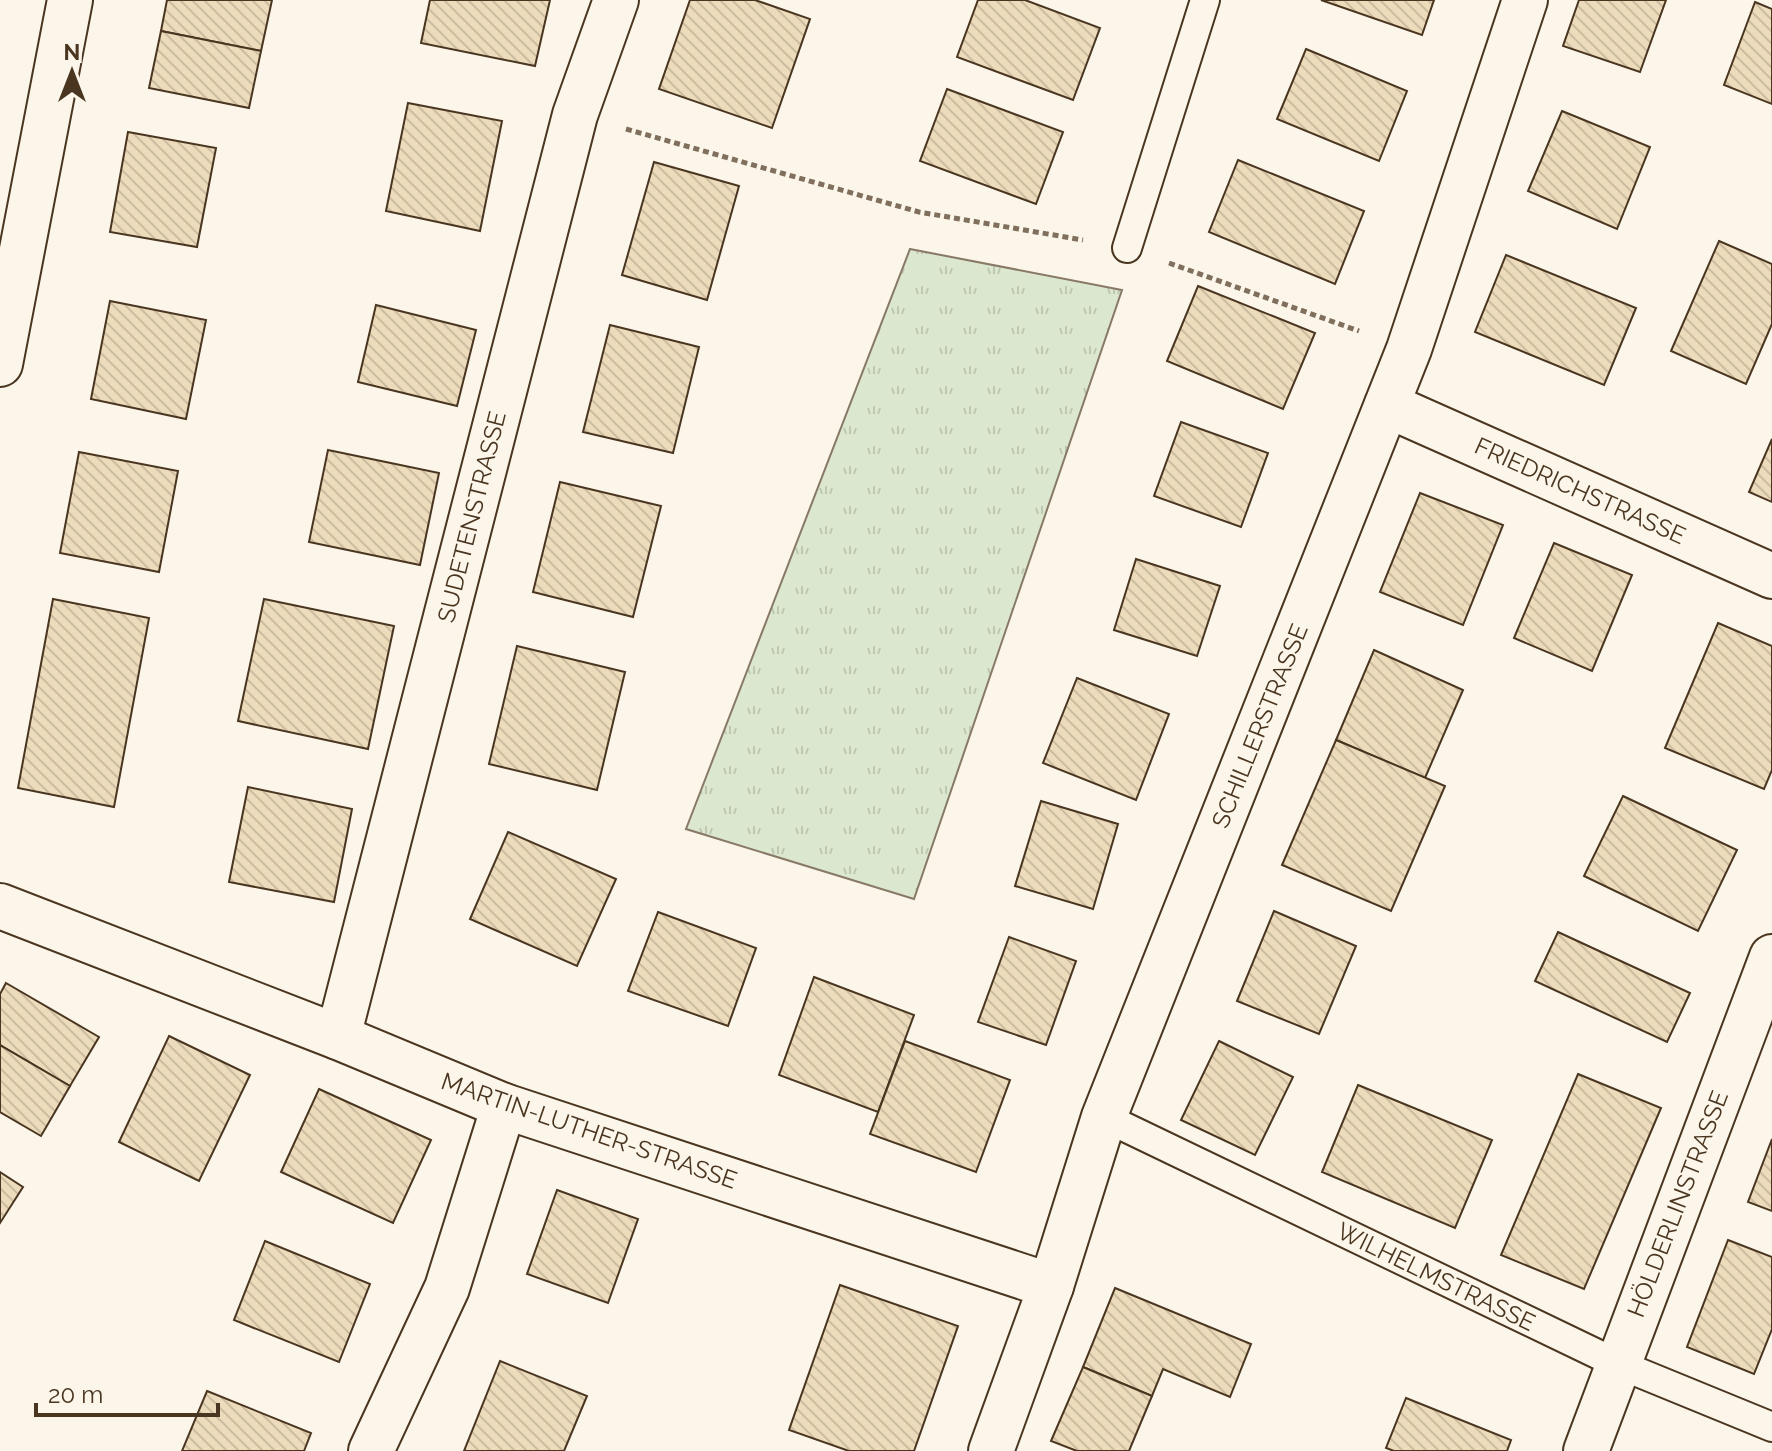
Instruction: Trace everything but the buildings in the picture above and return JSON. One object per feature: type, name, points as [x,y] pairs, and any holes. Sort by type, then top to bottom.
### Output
[{"type":"street","points":[[0,364],[70,0]]},
{"type":"street","name":"SUDETENSTRASSE","points":[[338,1037],[575,115],[616,0]]},
{"type":"street","name":"SCHILLERSTRASSE","points":[[991,1451],[1051,1286],[1104,1117],[1409,349],[1525,0]]},
{"type":"street","name":"FRIEDRICHSTRASSE","points":[[1387,405],[1772,576]]},
{"type":"street","name":"MARTIN-LUTHER-STRASSE","points":[[0,906],[338,1037],[504,1106],[1051,1286]]},
{"type":"street","name":"HÖLDERLINSTRASSE","points":[[1586,1451],[1772,957]]},
{"type":"street","points":[[371,1451],[447,1288],[504,1106]]},
{"type":"lane","points":[[1127,248],[1205,0]]},
{"type":"lane","name":"WILHELMSTRASSE","points":[[1104,1117],[1618,1364],[1772,1427]]},
{"type":"path","points":[[575,115],[919,212],[1127,248],[1409,349]]},
{"type":"green space","points":[[910,249],[1122,290],[914,899],[686,829]]}]
